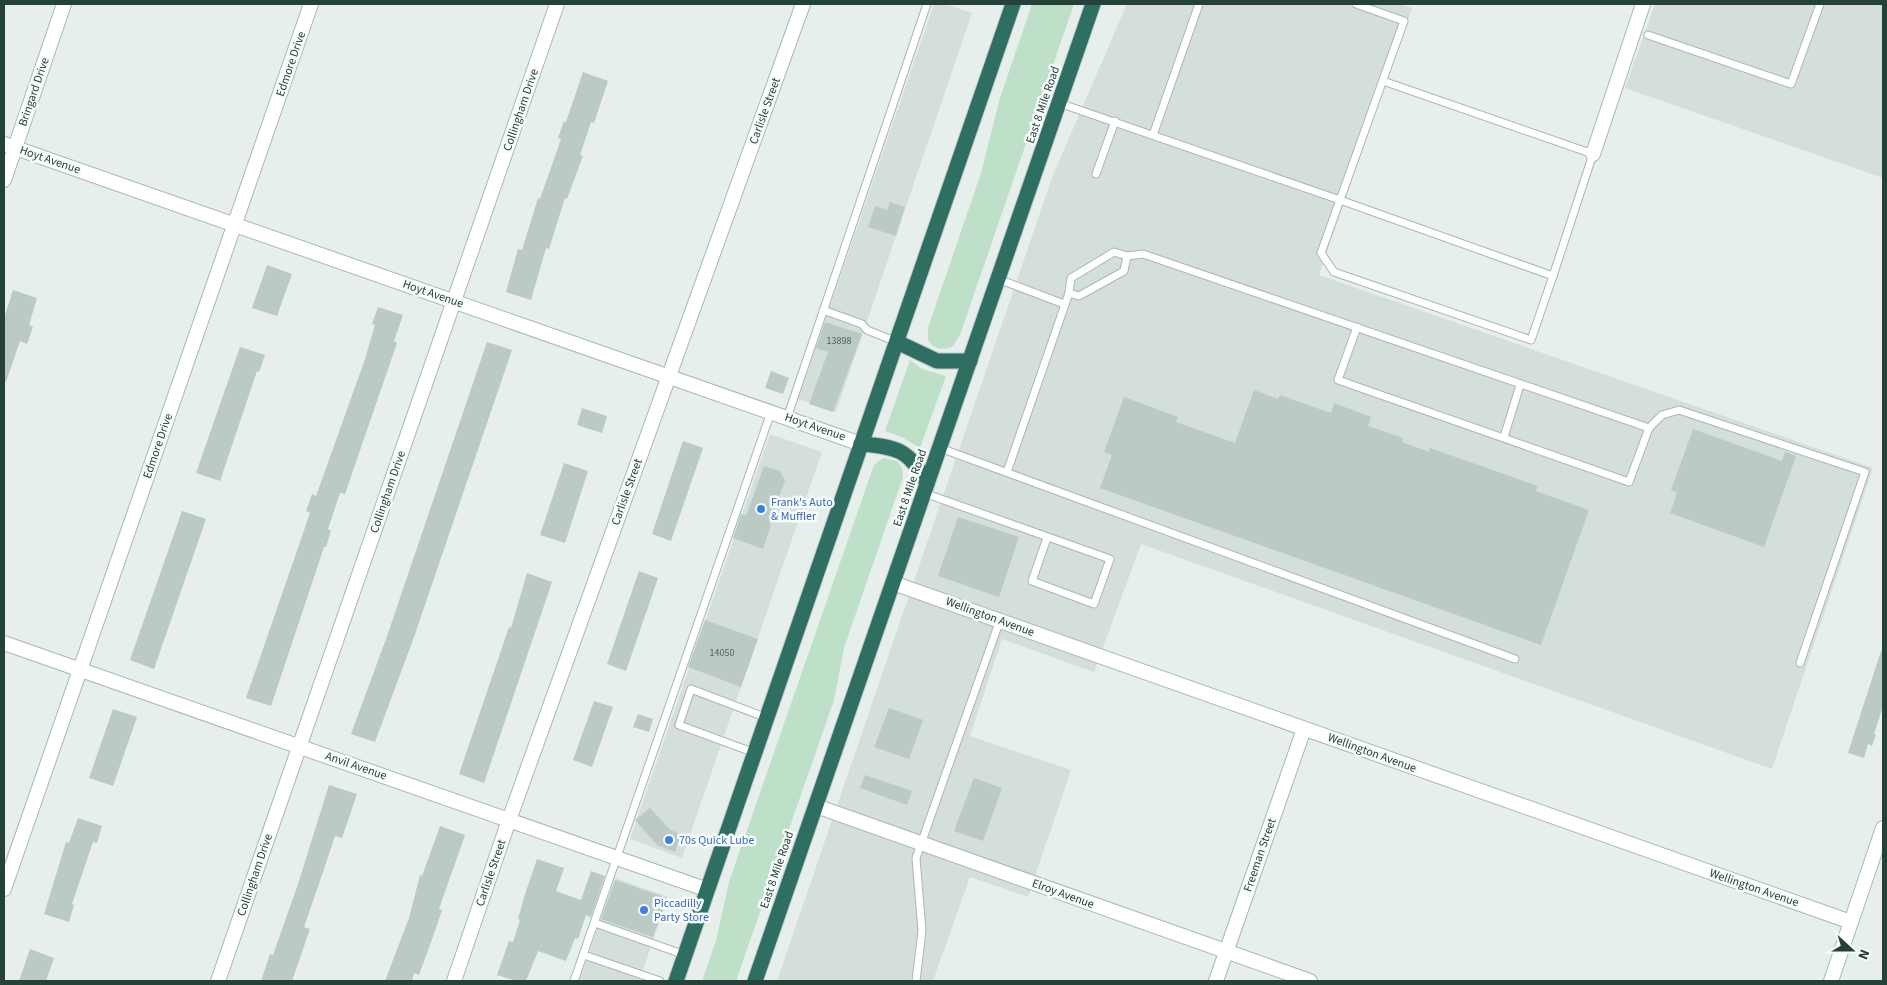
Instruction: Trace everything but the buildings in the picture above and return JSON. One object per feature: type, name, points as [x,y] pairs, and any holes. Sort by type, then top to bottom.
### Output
[{"type":"highway","name":"East 8 Mile Road","points":[[755,981],[1093,4]]},
{"type":"highway","points":[[676,981],[897,342],[1010,5]]},
{"type":"highway","points":[[897,342],[937,361],[970,361]]},
{"type":"highway","points":[[862,444],[888,446],[903,451],[917,465],[926,488]]},
{"type":"street","name":"Bringard Drive","points":[[4,180],[9,146],[64,4]]},
{"type":"street","name":"Edmore Drive","points":[[4,889],[312,4]]},
{"type":"street","name":"Collingham Drive","points":[[218,981],[557,4]]},
{"type":"street","name":"Carlisle Street","points":[[454,981],[509,820],[803,4]]},
{"type":"street","points":[[1594,154],[1643,4]]},
{"type":"street","name":"Hoyt Avenue","points":[[9,146],[862,444]]},
{"type":"street","name":"Wellington Avenue","points":[[893,583],[1851,922]]},
{"type":"street","name":"Anvil Avenue","points":[[4,643],[708,890]]},
{"type":"street","name":"Freeman Street","points":[[1216,981],[1304,729]]},
{"type":"street","name":"Elroy Avenue","points":[[816,806],[1310,981]]},
{"type":"street","points":[[1831,981],[1883,828]]},
{"type":"lane","points":[[786,418],[927,4]]},
{"type":"lane","points":[[1153,135],[1199,4]]},
{"type":"lane","points":[[1356,4],[1404,21],[1321,253],[1334,272],[1531,340],[1594,154],[1383,81]]},
{"type":"lane","points":[[1648,35],[1791,84],[1820,4]]},
{"type":"lane","points":[[1059,103],[1115,121],[1553,276]]},
{"type":"lane","points":[[1096,174],[1115,121]]},
{"type":"lane","points":[[1008,472],[1069,292],[1071,278],[1114,252],[1127,256],[1143,254],[1520,385],[1650,428]]},
{"type":"lane","points":[[1069,292],[1080,296],[1124,271],[1127,256]]},
{"type":"lane","points":[[998,279],[1064,304]]},
{"type":"lane","points":[[823,310],[862,324],[866,330],[897,342]]},
{"type":"lane","points":[[1357,327],[1338,380],[1629,482],[1650,428],[1662,415],[1679,410],[1865,472],[1800,663]]},
{"type":"lane","points":[[1504,437],[1520,385]]},
{"type":"lane","points":[[574,981],[771,412]]},
{"type":"lane","points":[[940,448],[1516,659]]},
{"type":"lane","points":[[926,488],[1047,538],[1110,559],[1094,604],[1032,581],[1047,538]]},
{"type":"lane","points":[[916,981],[922,931],[916,858],[1000,620]]},
{"type":"lane","points":[[755,753],[679,725],[692,689],[767,718]]},
{"type":"lane","points":[[595,923],[685,955]]},
{"type":"lane","points":[[584,955],[660,981]]},
{"type":"shaded area","points":[[934,4],[945,4],[972,13],[836,412],[798,399]]},
{"type":"shaded area","points":[[1127,4],[1400,4],[1412,8],[1319,275],[1873,468],[1772,769],[1141,544],[1094,672],[1002,639],[970,736],[1071,770],[1028,897],[970,877],[933,981],[777,981],[1053,175]]},
{"type":"shaded area","points":[[1655,4],[1883,4],[1883,178],[1625,88]]},
{"type":"shaded area","points":[[770,434],[822,452],[682,858],[630,839]]},
{"type":"shaded area","points":[[615,878],[668,897],[639,981],[579,981]]},
{"type":"green space","points":[[1032,4],[1074,4],[960,335],[953,346],[939,348],[928,340],[928,328],[981,173],[1000,98]]},
{"type":"green space","points":[[910,360],[922,369],[946,376],[920,448],[902,437],[885,431]]},
{"type":"green space","points":[[883,458],[897,461],[902,468],[903,477],[844,648],[834,700],[736,981],[702,981],[716,941],[729,882],[874,465]]},
{"type":"place","name":"Frank's Auto & Muffler","points":[[761,509]]},
{"type":"place","name":"70s Quick Lube","points":[[669,840]]},
{"type":"place","name":"Piccadilly Party Store","points":[[644,910]]}]
